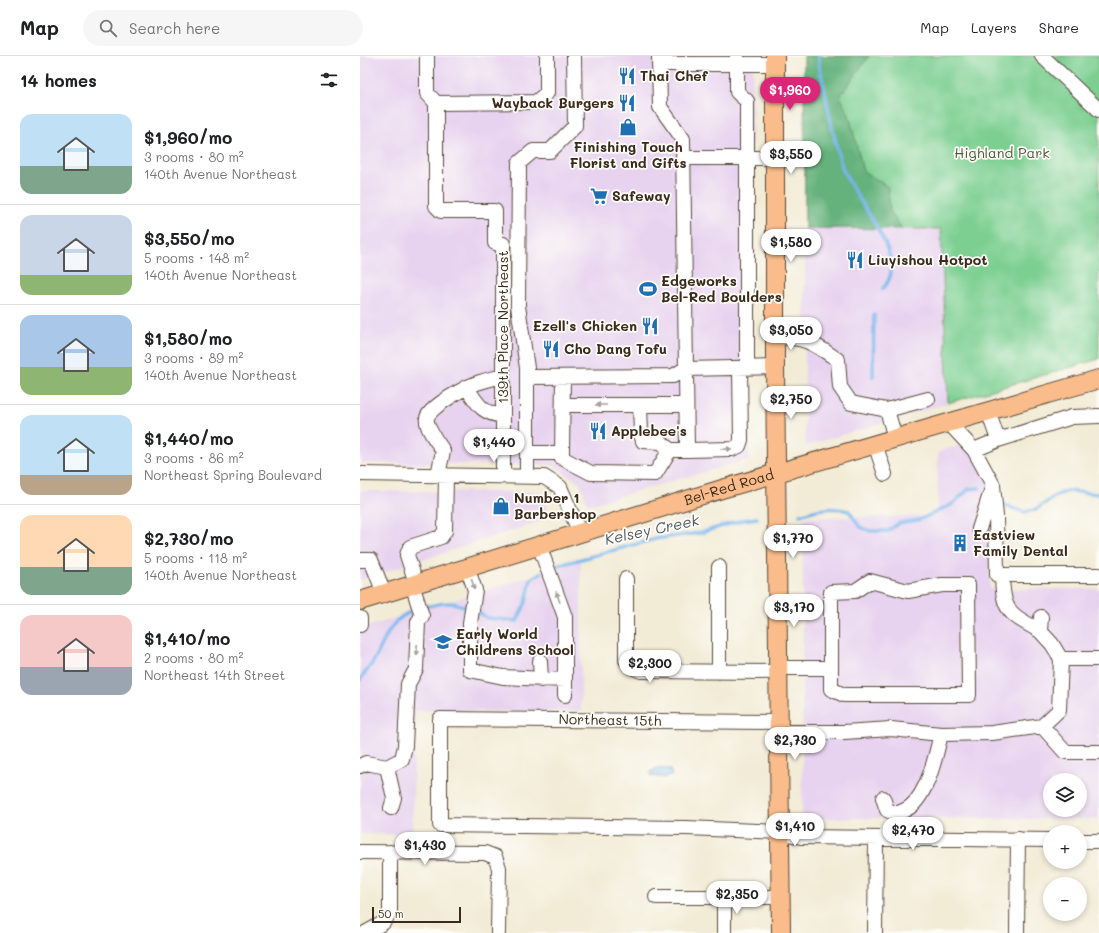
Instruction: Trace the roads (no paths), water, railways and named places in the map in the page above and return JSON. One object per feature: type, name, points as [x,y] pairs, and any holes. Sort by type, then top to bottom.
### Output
[{"type":"main road","points":[[775,60],[775,367],[781,933]]},
{"type":"main road","name":"Bel-Red Road","points":[[360,601],[777,473],[1099,379]]},
{"type":"street","points":[[427,56],[427,93],[436,103],[536,102],[547,93],[547,56]]},
{"type":"street","points":[[527,476],[527,376],[518,306],[519,163],[533,151],[550,151],[575,126],[574,56]]},
{"type":"street","points":[[1042,56],[1099,110]]},
{"type":"street","points":[[687,450],[685,369],[684,139],[660,108],[659,60],[775,60]]},
{"type":"street","points":[[640,405],[641,434],[643,441],[661,442],[670,450],[732,449],[739,446],[741,440],[743,368],[747,100],[737,92],[737,60]]},
{"type":"street","name":"139th Place Northeast","points":[[436,103],[436,206],[441,211],[495,211],[495,244],[503,244],[503,476]]},
{"type":"street","points":[[684,158],[776,158]]},
{"type":"street","points":[[776,337],[796,337],[810,341],[838,360],[840,387],[851,403],[887,410],[928,399]]},
{"type":"street","points":[[527,376],[673,376],[685,369],[775,367]]},
{"type":"street","points":[[360,766],[366,763],[387,768],[402,759],[405,746],[408,684],[416,669],[418,622],[420,611],[407,555],[410,547],[441,537],[445,531],[442,475],[443,450],[427,424],[427,417],[432,410],[466,388],[478,382],[503,376]]},
{"type":"street","points":[[563,377],[562,458],[591,473],[655,474],[670,450]]},
{"type":"street","points":[[466,388],[482,410],[490,414],[503,416]]},
{"type":"street","points":[[563,405],[686,405]]},
{"type":"street","points":[[887,410],[895,438]]},
{"type":"street","points":[[988,411],[998,440]]},
{"type":"street","points":[[974,450],[998,440],[1072,417],[1099,416]]},
{"type":"street","points":[[949,423],[974,450],[993,484],[996,516],[997,575],[1099,575]]},
{"type":"street","points":[[875,444],[885,474]]},
{"type":"street","points":[[527,453],[562,453]]},
{"type":"street","points":[[360,474],[544,477],[560,487],[580,533]]},
{"type":"street","points":[[979,529],[993,484]]},
{"type":"street","points":[[539,545],[565,617],[565,695]]},
{"type":"street","points":[[360,560],[371,560],[384,593]]},
{"type":"street","points":[[467,567],[475,590],[472,601],[470,623],[470,670],[503,677],[565,680]]},
{"type":"street","points":[[718,567],[719,672]]},
{"type":"street","points":[[1002,575],[1005,604],[1012,614],[1040,624],[1061,658],[1060,710],[1042,726],[1065,752],[1099,752]]},
{"type":"street","points":[[867,578],[908,591],[942,585],[968,585],[969,694],[844,695],[832,688],[831,668],[839,642],[832,592],[855,591],[867,578]]},
{"type":"street","points":[[626,579],[626,660],[632,667],[641,671],[719,672],[831,668]]},
{"type":"street","points":[[360,618],[360,625]]},
{"type":"street","points":[[1061,658],[1099,658]]},
{"type":"street","points":[[540,661],[541,680]]},
{"type":"street","name":"Northeast 15th","points":[[780,832],[687,828],[440,825],[440,719],[780,727],[844,732],[891,729],[941,734],[992,733],[1042,726]]},
{"type":"street","points":[[896,814],[910,807],[919,797],[930,775],[941,734]]},
{"type":"street","points":[[387,768],[394,798],[391,808]]},
{"type":"street","points":[[883,798],[887,810],[896,814]]},
{"type":"street","points":[[896,814],[896,838]]},
{"type":"street","points":[[780,832],[797,836],[1043,840]]},
{"type":"street","points":[[875,933],[876,838]]},
{"type":"street","points":[[1017,933],[1018,840]]},
{"type":"street","points":[[1087,841],[1099,841]]},
{"type":"street","points":[[360,852],[485,853],[495,857],[499,868],[498,933]]},
{"type":"street","points":[[365,933],[383,923],[390,912],[390,852]]},
{"type":"street","points":[[656,897],[781,897]]},
{"type":"street","points":[[724,897],[724,933]]},
{"type":"water","points":[[657,768],[670,769],[672,775],[665,778],[651,776],[650,772]]},
{"type":"waterway","points":[[819,56],[819,65],[835,142],[842,167],[847,179],[886,245],[891,262],[890,277],[882,289]]},
{"type":"waterway","points":[[873,377],[874,315]]},
{"type":"waterway","name":"Kelsey Creek","points":[[800,515],[825,509],[843,509],[849,511],[860,527],[870,531],[888,531],[899,523],[919,520],[951,505],[969,489],[979,488]]},
{"type":"waterway","name":"Kelsey Creek","points":[[1003,505],[1024,512],[1035,510],[1057,495],[1068,491],[1099,494]]},
{"type":"waterway","name":"Kelsey Creek","points":[[552,567],[655,539],[700,533],[742,520],[757,518]]},
{"type":"waterway","name":"Kelsey Creek","points":[[476,611],[487,618],[517,621],[526,602],[531,579],[542,572]]},
{"type":"waterway","name":"Kelsey Creek","points":[[422,608],[445,603],[462,605],[468,608]]},
{"type":"waterway","name":"Kelsey Creek","points":[[360,680],[373,662],[394,624],[399,619],[416,610]]},
{"type":"place","name":"Thai Chef","points":[[627,76]]},
{"type":"place","name":"Wayback Burgers","points":[[627,103]]},
{"type":"place","name":"Finishing Touch Florist and Gifts","points":[[628,127]]},
{"type":"place","name":"Safeway","points":[[599,196]]},
{"type":"place","name":"Liuyishou Hotpot","points":[[855,260]]},
{"type":"place","name":"Edgeworks Bel-Red Boulders","points":[[648,289]]},
{"type":"place","name":"Ezell's Chicken","points":[[650,326]]},
{"type":"place","name":"Cho Dang Tofu","points":[[551,349]]},
{"type":"place","name":"Applebee's","points":[[598,431]]},
{"type":"place","name":"Number 1 Barbershop","points":[[501,506]]},
{"type":"place","name":"Eastview Family Dental","points":[[960,543]]},
{"type":"place","name":"Early World Childrens School","points":[[443,642]]},
{"type":"park label","name":"Highland Park","points":[[1002,153]]}]
